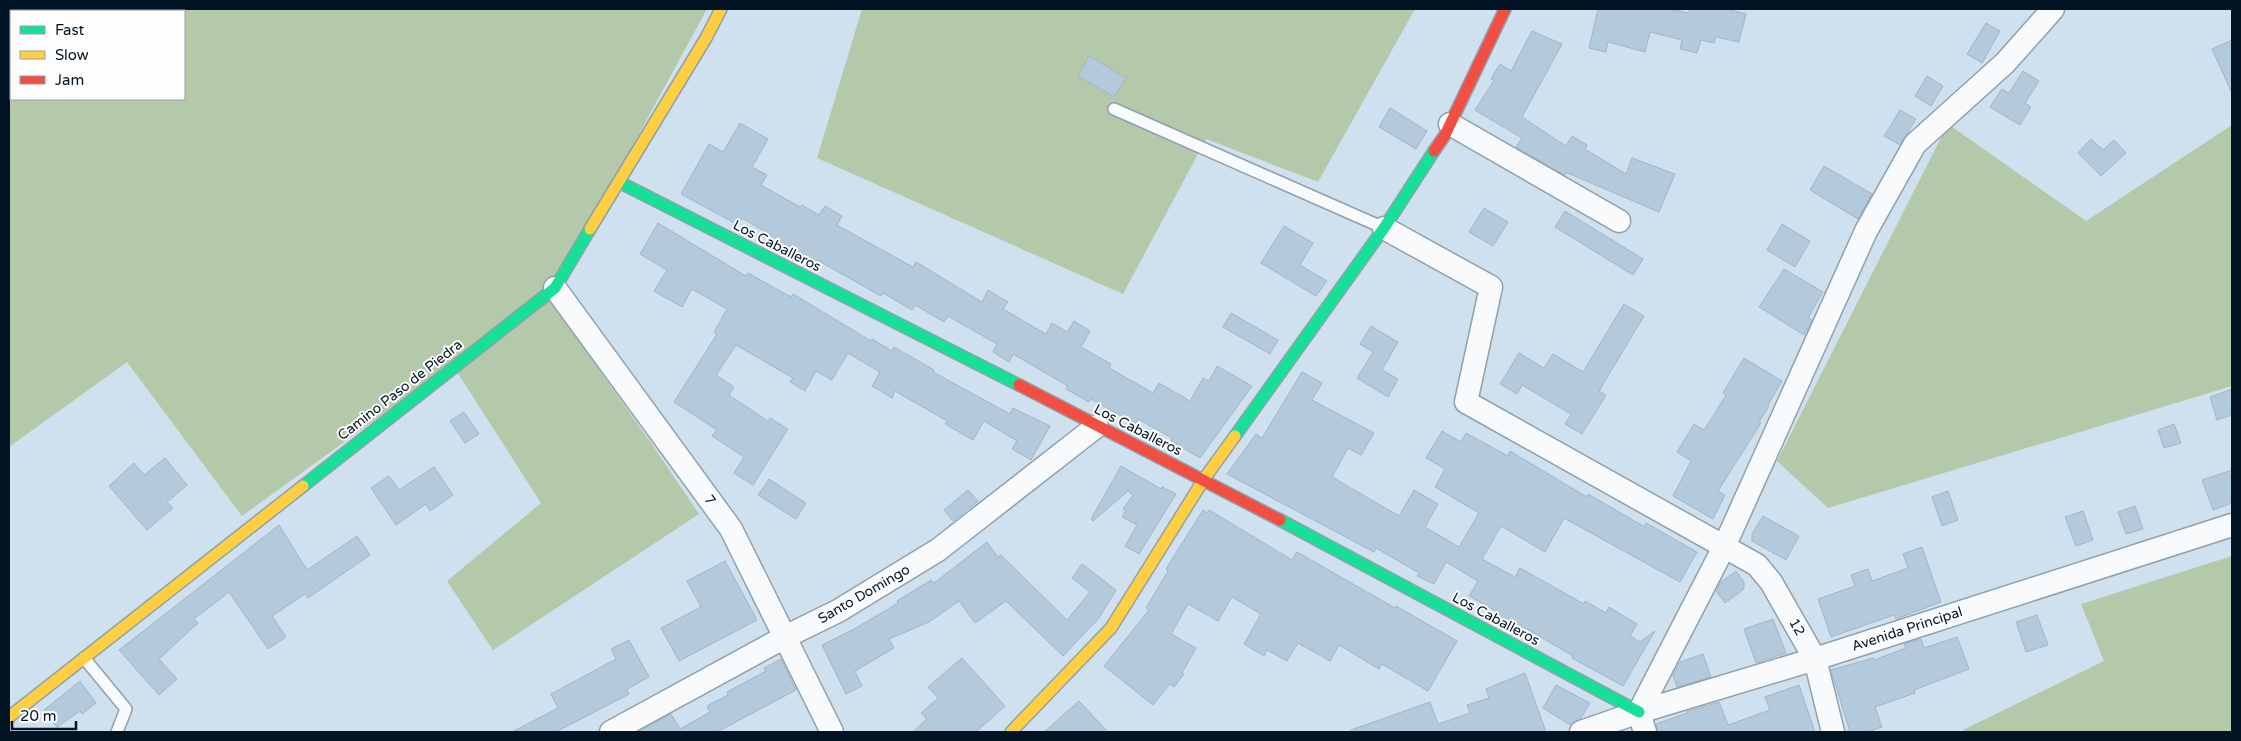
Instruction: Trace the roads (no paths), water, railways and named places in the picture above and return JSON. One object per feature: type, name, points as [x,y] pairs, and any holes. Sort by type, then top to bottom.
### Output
[{"type":"street","name":"Camino Paso de Piedra","points":[[9,717],[555,288],[722,9]]},
{"type":"street","points":[[1011,732],[1111,628],[1204,479],[1384,228],[1446,135],[1505,9]]},
{"type":"street","points":[[1642,722],[1724,547],[1866,231],[1914,144],[2005,63],[2053,9]]},
{"type":"street","points":[[1450,124],[1619,221]]},
{"type":"street","name":"Los Caballeros","points":[[619,182],[1204,479],[1642,722]]},
{"type":"street","name":"12","points":[[1384,228],[1491,287],[1466,402],[1757,566],[1771,582],[1815,659],[1833,732]]},
{"type":"street","name":"7","points":[[555,288],[731,529],[832,732]]},
{"type":"street","name":"Santo Domingo","points":[[611,732],[785,637],[838,611],[938,550],[1097,426]]},
{"type":"street","name":"Avenida Principal","points":[[1581,732],[1642,722],[1815,659],[2232,524]]},
{"type":"lane","points":[[1114,109],[1384,228]]},
{"type":"lane","points":[[84,658],[126,709],[117,732]]}]
